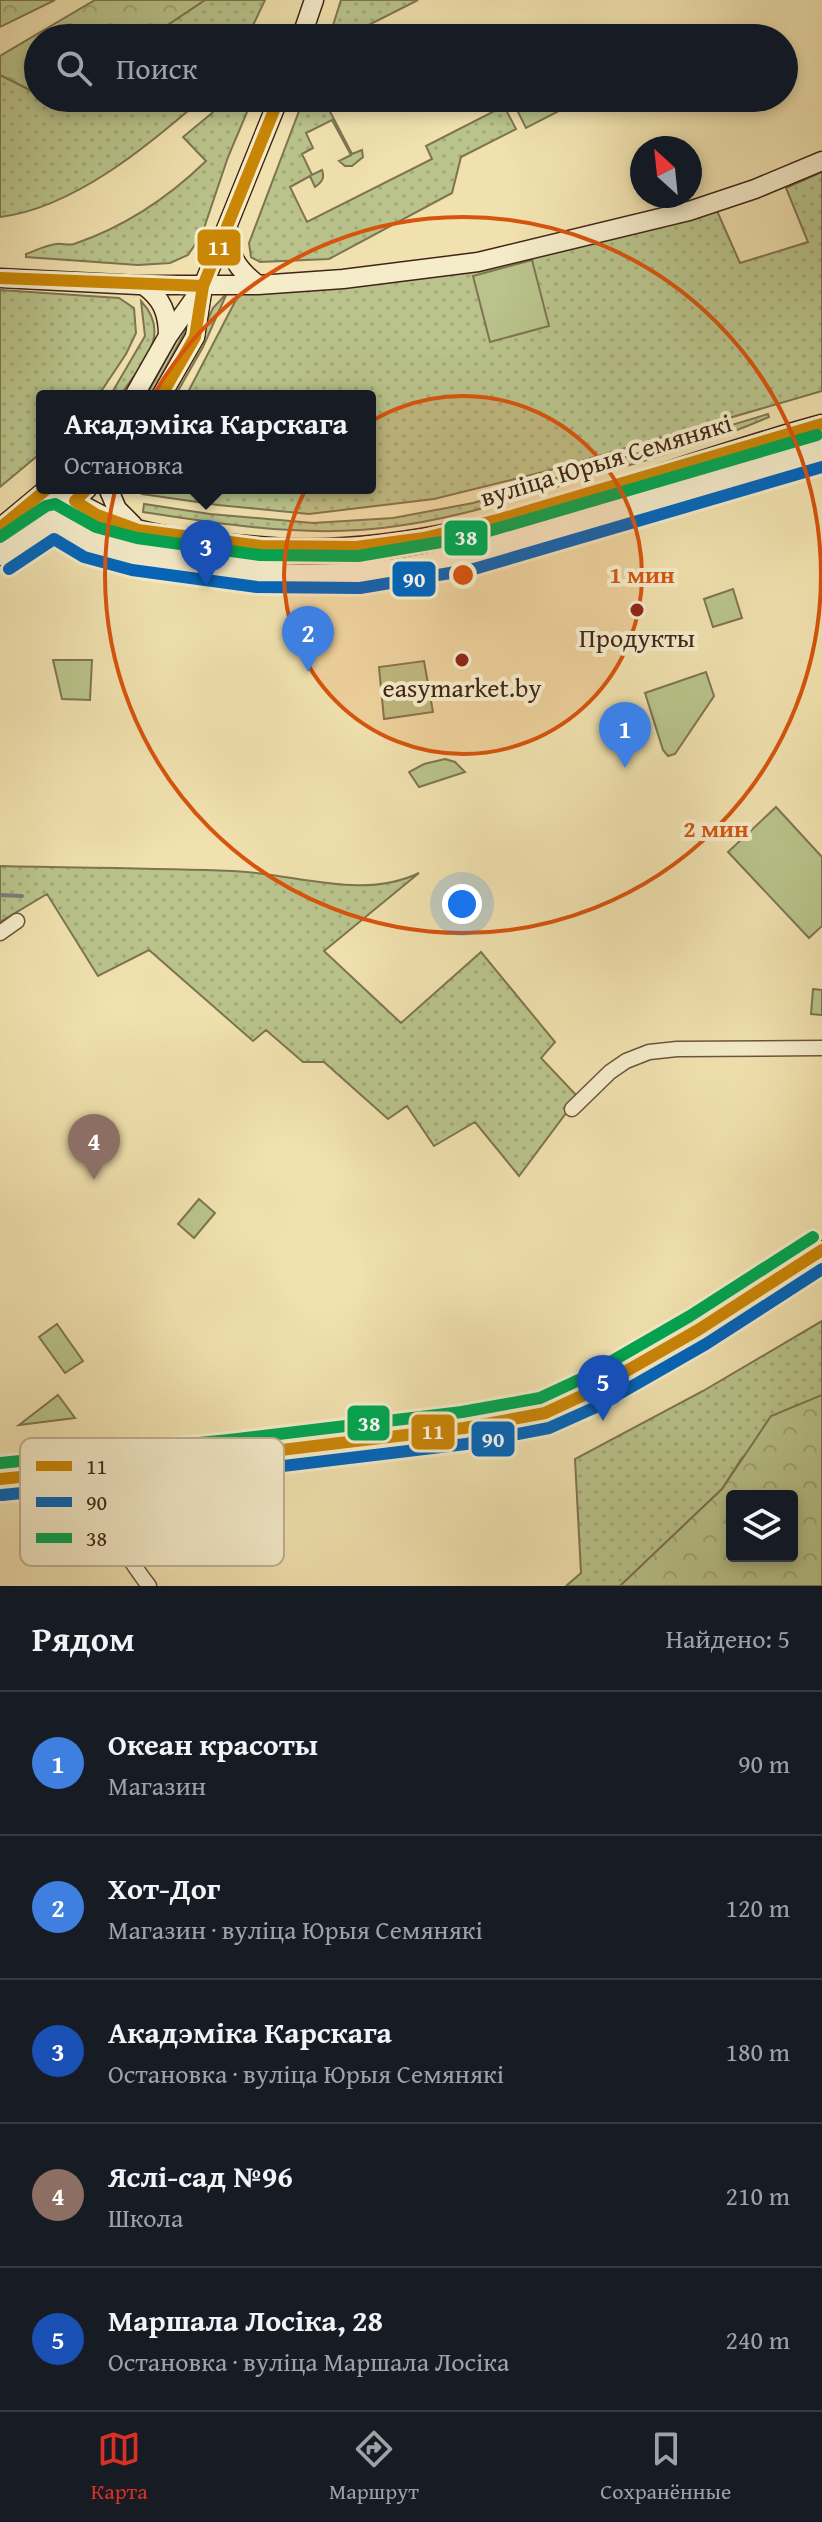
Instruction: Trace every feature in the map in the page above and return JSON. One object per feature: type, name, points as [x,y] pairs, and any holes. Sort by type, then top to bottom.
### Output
[{"type":"main road","points":[[306,24],[314,0]]},
{"type":"main road","points":[[137,390],[168,336],[203,286],[273,112]]},
{"type":"main road","points":[[0,278],[143,285],[258,285],[343,279],[491,260],[689,211],[755,189],[822,161]]},
{"type":"main road","points":[[228,225],[229,248],[234,261],[258,285]]},
{"type":"main road","points":[[143,285],[160,300],[168,322],[168,336]]},
{"type":"main road","points":[[164,390],[195,337],[203,286]]},
{"type":"main road","name":"вуліца Юрыя Семянякі","points":[[82,495],[97,515],[138,530],[261,546],[323,548],[389,544],[501,519],[822,424]]},
{"type":"main road","name":"вуліца Юрыя Семянякі","points":[[54,520],[90,542],[134,554],[259,571],[359,572],[469,554],[822,450]]},
{"type":"main road","points":[[0,528],[41,494]]},
{"type":"main road","points":[[46,494],[45,502],[54,520]]},
{"type":"main road","points":[[111,494],[117,509],[138,530]]},
{"type":"main road","points":[[0,556],[54,520],[82,495]]},
{"type":"main road","points":[[284,1448],[464,1428],[545,1413],[588,1393],[698,1330],[822,1250]]},
{"type":"main road","points":[[0,1479],[20,1477]]},
{"type":"street","points":[[0,933],[17,921]]},
{"type":"street","points":[[572,1109],[610,1072],[626,1061],[649,1052],[822,1048]]},
{"type":"street","points":[[134,1566],[149,1586]]},
{"type":"green space","points":[[0,0],[55,0],[0,27]]},
{"type":"green space","points":[[95,0],[205,0],[169,24],[54,24]]},
{"type":"green space","points":[[205,0],[265,0],[254,24],[169,24]]},
{"type":"green space","points":[[341,0],[418,0],[371,24],[333,24]]},
{"type":"green space","points":[[24,42],[24,87],[0,75],[0,56]]},
{"type":"green space","points":[[0,75],[24,87],[24,112],[186,112],[135,154],[83,188],[28,211],[0,217]]},
{"type":"green space","points":[[247,112],[202,234],[188,255],[170,263],[138,265],[26,257],[26,254],[44,247],[74,244],[111,229],[177,187],[206,161],[183,137],[212,113]]},
{"type":"green space","points":[[299,112],[330,112],[352,154],[362,150],[363,157],[352,166],[345,166],[339,161],[351,155],[332,120],[306,133],[313,148],[302,154],[312,175],[322,170],[321,182],[315,187],[310,176],[290,187],[307,222],[432,159],[426,146],[492,112],[507,112],[516,129],[461,157],[452,193],[329,259],[260,262],[251,257],[249,243]]},
{"type":"green space","points":[[518,112],[557,112],[526,128]]},
{"type":"green space","points":[[822,172],[822,391],[543,472],[434,499],[309,514],[142,494],[376,494],[376,390],[189,390],[240,292],[339,286],[717,211],[740,263],[808,242],[786,188]]},
{"type":"green space","points":[[532,260],[549,326],[490,342],[473,276]]},
{"type":"green space","points":[[0,290],[119,298],[134,308],[136,333],[102,390],[36,390],[36,457],[0,487]]},
{"type":"green space","points":[[227,293],[203,347],[178,390],[170,390],[196,345],[213,308]]},
{"type":"green space","points":[[141,301],[150,314],[154,338],[144,361],[124,390],[114,390],[145,336]]},
{"type":"green space","points":[[189,317],[190,323],[153,390],[149,390]]},
{"type":"green space","points":[[768,414],[769,417],[746,427],[675,452],[498,504],[416,523],[360,530],[306,531],[224,524],[143,512],[144,504],[210,514],[313,523],[393,518],[473,503]]},
{"type":"green space","points":[[822,435],[822,439],[532,526],[475,542],[388,559],[331,563],[276,562],[140,544],[141,541],[304,559],[383,555],[454,542],[548,517]]},
{"type":"green space","points":[[733,589],[742,618],[713,627],[704,599]]},
{"type":"green space","points":[[53,660],[92,660],[90,700],[62,699]]},
{"type":"green space","points":[[424,661],[433,712],[384,719],[379,667]]},
{"type":"green space","points":[[706,672],[714,696],[675,754],[668,756],[663,750],[645,693]]},
{"type":"green space","points":[[445,759],[455,762],[465,772],[419,787],[409,772],[424,764]]},
{"type":"green space","points":[[776,807],[822,857],[822,926],[809,938],[728,852]]},
{"type":"green space","points":[[0,866],[232,871],[351,885],[397,881],[419,873],[324,951],[401,1023],[481,952],[555,1042],[541,1058],[578,1097],[519,1176],[475,1122],[434,1146],[407,1106],[388,1119],[324,1062],[303,1062],[266,1030],[253,1041],[149,950],[98,976],[47,894],[0,922]]},
{"type":"green space","points":[[813,989],[822,990],[822,1015],[811,1014]]},
{"type":"green space","points":[[199,1199],[215,1213],[194,1238],[178,1224]]},
{"type":"green space","points":[[822,1321],[822,1395],[742,1458],[722,1489],[620,1586],[566,1586],[581,1573],[575,1459],[703,1391]]},
{"type":"green space","points":[[57,1324],[83,1361],[65,1373],[39,1337]]},
{"type":"green space","points":[[58,1395],[75,1418],[19,1425]]},
{"type":"green space","points":[[822,1395],[822,1586],[620,1586],[722,1489],[771,1416]]},
{"type":"waterway","points":[[0,895],[22,896]]},
{"type":"transit line","name":"11","points":[[164,390],[195,337],[203,286],[273,112]]},
{"type":"transit line","name":"11","points":[[0,278],[203,286]]},
{"type":"transit line","name":"11","points":[[82,494],[75,501],[97,515],[138,530],[261,546],[356,547],[424,538],[501,519],[822,424]]},
{"type":"transit line","name":"38","points":[[0,537],[46,506],[55,504],[96,527],[137,538],[260,555],[358,556],[465,538],[817,435]]},
{"type":"transit line","name":"90","points":[[9,569],[54,539],[84,557],[132,570],[257,587],[360,588],[474,569],[822,467]]},
{"type":"transit line","name":"11","points":[[0,528],[41,494]]},
{"type":"transit line","name":"38","points":[[246,1438],[462,1412],[540,1398],[581,1379],[690,1316],[813,1237]]},
{"type":"transit line","name":"11","points":[[284,1450],[464,1428],[545,1413],[588,1393],[698,1330],[822,1250]]},
{"type":"transit line","name":"90","points":[[284,1466],[466,1444],[549,1428],[596,1407],[706,1344],[822,1269]]},
{"type":"transit line","name":"38","points":[[0,1463],[20,1461]]},
{"type":"transit line","name":"11","points":[[0,1479],[20,1477]]},
{"type":"transit line","name":"90","points":[[2,1495],[20,1493]]},
{"type":"place","name":"Акадэміка Карскага","points":[[206,586]]},
{"type":"place","name":"Продукты","points":[[637,610]]},
{"type":"place","name":"easymarket.by","points":[[462,660]]},
{"type":"place","name":"Хот-Дог","points":[[308,672]]},
{"type":"place","name":"Океан красоты","points":[[625,768]]},
{"type":"place","name":"Яслі-сад №96","points":[[94,1180]]},
{"type":"place","name":"Маршала Лосіка, 28","points":[[603,1421]]}]
